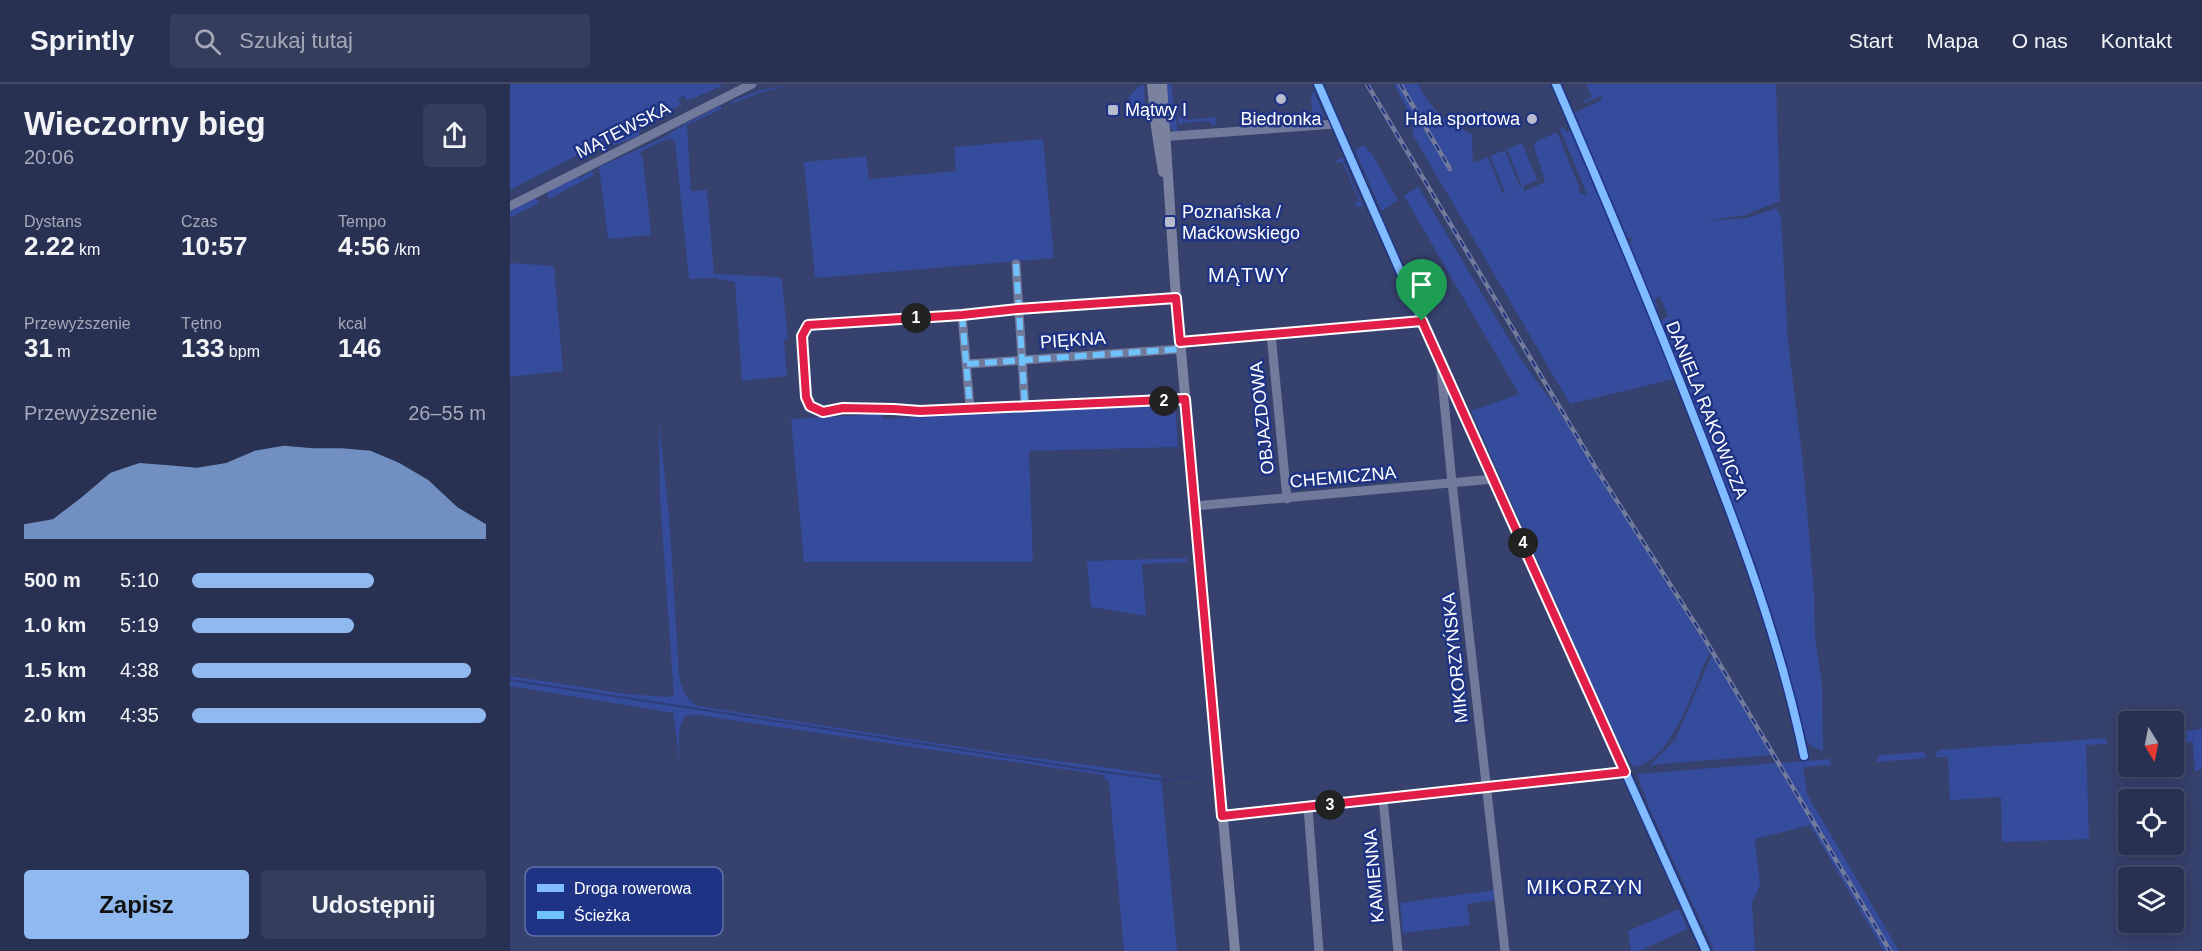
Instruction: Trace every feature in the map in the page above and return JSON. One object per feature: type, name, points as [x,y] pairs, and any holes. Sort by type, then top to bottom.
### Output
[{"type":"main road","points":[[1159,85],[1194,506],[1235,951]]},
{"type":"street","name":"MĄTEWSKA","points":[[510,206],[752,84]]},
{"type":"street","points":[[1318,84],[1422,321],[1706,951]]},
{"type":"street","name":"DANIELA RAKOWICZA","points":[[1556,84],[1622,234],[1740,533],[1762,600],[1804,756]]},
{"type":"street","points":[[1162,137],[1336,124]]},
{"type":"street","points":[[1016,264],[1025,407]]},
{"type":"street","points":[[1176,298],[808,325],[802,336],[806,397],[810,406],[823,412],[843,408],[920,411],[1185,399]]},
{"type":"street","points":[[962,315],[970,408]]},
{"type":"street","name":"OBJAZDOWA","points":[[1181,345],[1271,333],[1422,321]]},
{"type":"street","name":"OBJAZDOWA","points":[[1271,333],[1287,499]]},
{"type":"street","name":"PIĘKNA","points":[[967,364],[1181,345]]},
{"type":"street","name":"MIKORZYŃSKA","points":[[1440,361],[1505,951]]},
{"type":"street","points":[[1443,394],[1454,391]]},
{"type":"street","name":"CHEMICZNA","points":[[1194,506],[1494,479]]},
{"type":"street","points":[[1222,816],[1625,772]]},
{"type":"street","name":"KAMIENNA","points":[[1383,799],[1398,951]]},
{"type":"street","points":[[1308,807],[1319,951]]},
{"type":"shaded area","points":[[510,84],[721,84],[722,86],[687,101],[684,96],[678,99],[681,105],[630,131],[628,128],[629,132],[606,144],[605,141],[510,190]]},
{"type":"shaded area","points":[[1166,84],[1171,84],[1178,133],[1172,130],[1170,125]]},
{"type":"shaded area","points":[[1394,84],[1418,84],[1440,115],[1472,134],[1473,163],[1488,157],[1503,194],[1505,193],[1490,156],[1505,150],[1520,187],[1522,186],[1507,149],[1522,143],[1537,180],[1523,186],[1525,191],[1545,182],[1534,146],[1535,142],[1555,133],[1558,134],[1579,192],[1586,196],[1560,129],[1564,128],[1566,132],[1572,130],[1625,253],[1674,379],[1570,404],[1413,135],[1411,116]]},
{"type":"shaded area","points":[[1586,84],[1776,84],[1780,201],[1745,215],[1703,221],[1747,218],[1774,209],[1777,209],[1781,217],[1788,342],[1803,463],[1814,593],[1815,638],[1822,684],[1823,751],[1811,746],[1806,739],[1774,619],[1767,604],[1757,568],[1660,321],[1668,316],[1660,296],[1655,299],[1656,309],[1630,245],[1632,238],[1628,238],[1626,234],[1577,122],[1580,119],[1577,120],[1574,113],[1602,100],[1601,96],[1583,102],[1592,97]]},
{"type":"shaded area","points":[[789,85],[731,104],[730,102],[761,90]]},
{"type":"shaded area","points":[[1141,85],[1144,86],[1145,114],[1130,106],[1129,96]]},
{"type":"shaded area","points":[[1314,91],[1324,116],[1322,119],[1313,119],[1311,95]]},
{"type":"shaded area","points":[[1176,104],[1178,104],[1179,118],[1185,117],[1186,120],[1215,117],[1216,125],[1211,125],[1210,121],[1179,125]]},
{"type":"shaded area","points":[[720,106],[722,109],[687,125],[691,191],[707,190],[714,274],[780,277],[788,339],[784,340],[787,376],[742,381],[735,282],[715,278],[689,279],[675,142],[669,138],[640,152],[643,158],[651,235],[608,239],[599,167],[667,136],[680,126],[681,128]]},
{"type":"shaded area","points":[[653,121],[640,129],[639,136],[614,145],[613,143]]},
{"type":"shaded area","points":[[1043,139],[1054,258],[815,278],[804,162],[866,156],[869,179],[956,171],[954,147]]},
{"type":"shaded area","points":[[1364,145],[1372,154],[1398,200],[1384,210],[1381,210],[1355,150]]},
{"type":"shaded area","points":[[1342,157],[1363,206],[1358,207],[1354,204],[1359,201],[1342,162],[1337,163],[1336,161]]},
{"type":"shaded area","points":[[592,171],[594,175],[549,199],[547,191]]},
{"type":"shaded area","points":[[1418,186],[1520,358],[1558,410],[1710,652],[1672,737],[1661,751],[1648,761],[1633,767],[1614,734],[1471,411],[1519,394],[1404,196]]},
{"type":"shaded area","points":[[535,198],[539,203],[510,218],[510,210]]},
{"type":"shaded area","points":[[510,263],[554,266],[563,371],[510,377]]},
{"type":"shaded area","points":[[1175,403],[1178,447],[1029,451],[1033,562],[804,562],[791,419],[882,414],[883,419]]},
{"type":"shaded area","points":[[659,421],[669,515],[679,674],[687,697],[698,706],[1006,754],[1161,775],[1177,951],[1124,951],[1109,783],[1103,775],[698,715],[685,716],[680,731],[679,748],[683,783],[673,713],[510,686],[510,676],[627,694],[674,696],[660,499]]},
{"type":"shaded area","points":[[1186,558],[1187,562],[1142,564],[1146,616],[1091,607],[1087,561]]},
{"type":"shaded area","points":[[1712,655],[1771,755],[1650,765],[1675,740]]},
{"type":"shaded area","points":[[2202,729],[2202,768],[2195,772],[2193,742],[2184,742],[2184,731]]},
{"type":"shaded area","points":[[2106,738],[2107,744],[2086,745],[2089,839],[2002,842],[2001,797],[1950,800],[1948,757],[1935,757],[1938,750]]},
{"type":"shaded area","points":[[1923,752],[1927,758],[1876,762],[1880,755]]},
{"type":"shaded area","points":[[1830,759],[1831,765],[1803,767],[1807,794],[1899,951],[1891,951],[1780,763]]},
{"type":"shaded area","points":[[1776,763],[1888,951],[1884,951],[1810,825],[1755,839],[1760,886],[1752,902],[1755,951],[1714,951],[1649,807],[1637,774]]},
{"type":"shaded area","points":[[1495,890],[1496,900],[1467,904],[1470,925],[1403,933],[1400,903]]},
{"type":"shaded area","points":[[1679,909],[1688,929],[1639,951],[1631,951],[1628,931]]},
{"type":"waterway","points":[[510,680],[1104,772],[1166,780],[1198,776]]},
{"type":"railway","points":[[1367,84],[1594,465],[1703,636],[1890,951]]},
{"type":"railway","points":[[1400,84],[1450,169]]},
{"type":"marked path","points":[[1016,264],[1025,407]]},
{"type":"marked path","points":[[962,315],[970,408]]},
{"type":"marked path","points":[[1180,342],[1422,321]]},
{"type":"marked path","points":[[967,364],[1181,349]]},
{"type":"cycle path","points":[[1318,84],[1422,321],[1706,951]]},
{"type":"cycle path","points":[[1556,84],[1644,293],[1727,502],[1770,627],[1804,756]]},
{"type":"cycle path","points":[[1176,298],[808,325],[802,336],[806,397],[810,406],[823,412],[843,408],[920,412],[1185,399]]},
{"type":"place","name":"Biedronka","points":[[1281,99]]},
{"type":"place","name":"Mątwy I","points":[[1113,110]]},
{"type":"place","name":"Hala sportowa","points":[[1532,119]]},
{"type":"place","name":"Poznańska / Maćkowskiego","points":[[1170,222]]},
{"type":"district","name":"MĄTWY","points":[[1249,275]]},
{"type":"district","name":"MIKORZYN","points":[[1585,887]]},
{"type":"route","points":[[1176,298],[1180,342],[1422,321],[1625,772],[1222,816],[1185,399],[920,411],[843,408],[823,412],[810,406],[806,397],[802,336],[808,325],[1176,298]]}]
